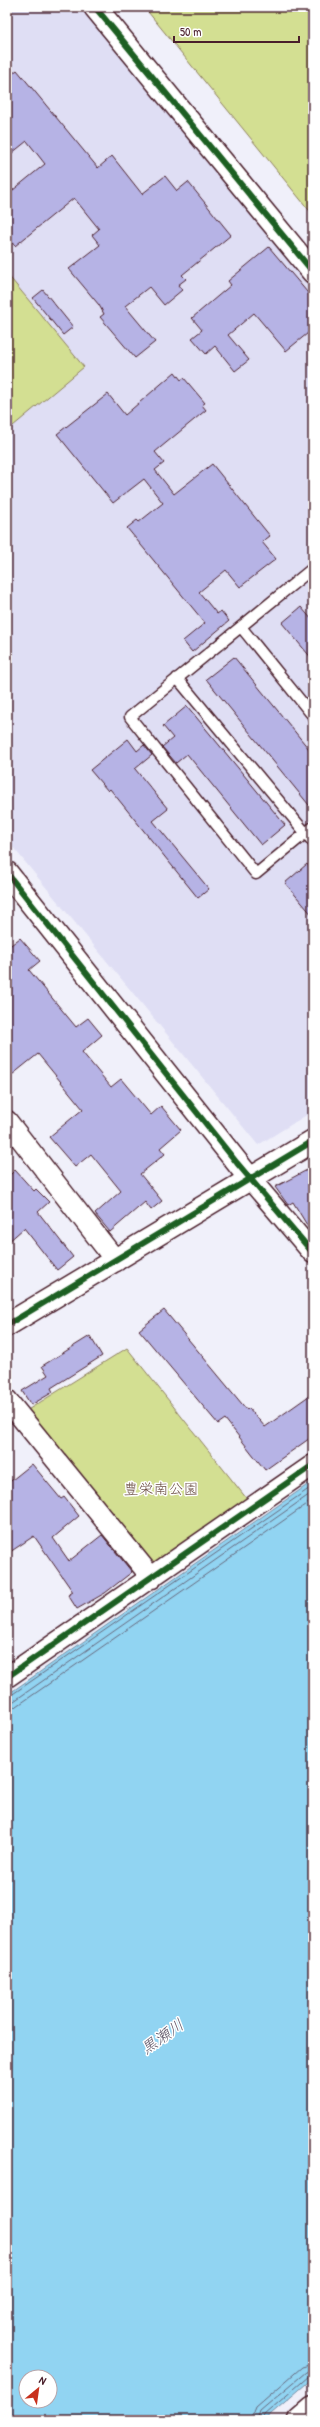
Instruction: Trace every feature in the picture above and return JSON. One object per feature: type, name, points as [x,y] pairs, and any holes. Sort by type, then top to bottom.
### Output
[{"type":"street","points":[[94,7],[313,272]]},
{"type":"street","points":[[7,873],[252,1180],[313,1253]]},
{"type":"street","points":[[7,1121],[116,1261]]},
{"type":"street","points":[[7,1325],[252,1180],[313,1141]]},
{"type":"street","points":[[7,1400],[152,1578]]},
{"type":"street","points":[[7,1677],[313,1466]]},
{"type":"street","points":[[299,2420],[313,2408]]},
{"type":"lane","points":[[309,830],[256,874],[130,717],[313,569]]},
{"type":"lane","points":[[241,627],[313,716]]},
{"type":"lane","points":[[178,678],[309,830],[313,842]]},
{"type":"shaded area","points":[[7,7],[80,7],[313,291],[313,1111],[258,1145],[7,840]]},
{"type":"green space","points":[[144,7],[313,7],[313,215]]},
{"type":"green space","points":[[7,274],[84,367],[7,431]]},
{"type":"green space","name":"豊栄南公園","points":[[127,1348],[251,1504],[161,1565],[141,1560],[26,1411]]},
{"type":"water","name":"黒瀬川","points":[[313,1481],[313,2378],[264,2420],[7,2420],[7,1695]]},
{"type":"building","points":[[17,70],[98,168],[112,156],[142,194],[165,176],[177,191],[188,182],[231,235],[182,275],[186,279],[178,285],[182,290],[164,305],[149,287],[125,306],[155,342],[135,358],[100,317],[104,314],[99,305],[69,269],[100,245],[92,235],[99,229],[74,198],[15,246],[7,237],[7,195],[45,164],[27,141],[7,157],[7,78]]},
{"type":"building","points":[[269,247],[313,299],[313,329],[286,351],[254,313],[228,335],[249,360],[235,371],[215,346],[206,354],[192,338],[202,330],[192,318],[231,285],[228,281]]},
{"type":"building","points":[[43,290],[73,327],[63,335],[33,298]]},
{"type":"building","points":[[175,372],[181,380],[184,378],[205,403],[202,405],[206,410],[155,452],[164,463],[155,470],[174,494],[212,464],[270,536],[262,542],[276,559],[240,587],[226,570],[199,592],[217,614],[221,611],[229,621],[192,652],[183,641],[205,623],[127,528],[137,520],[139,522],[163,503],[144,479],[113,503],[57,434],[108,394],[125,415]]},
{"type":"building","points":[[301,607],[313,621],[313,660],[282,623]]},
{"type":"building","points":[[234,657],[313,754],[313,810],[206,679]]},
{"type":"building","points":[[187,706],[285,825],[261,845],[187,754],[176,763],[162,747],[173,738],[163,726]]},
{"type":"building","points":[[128,739],[137,751],[144,745],[152,755],[135,769],[168,809],[153,821],[209,889],[198,898],[110,789],[108,791],[90,770]]},
{"type":"building","points":[[307,864],[313,872],[313,916],[285,883]]},
{"type":"building","points":[[20,938],[40,961],[29,970],[76,1027],[88,1018],[102,1035],[82,1052],[111,1087],[121,1079],[151,1115],[161,1106],[181,1130],[160,1148],[165,1154],[140,1174],[162,1201],[151,1210],[145,1202],[110,1232],[95,1214],[121,1191],[91,1154],[75,1167],[49,1137],[83,1109],[38,1054],[7,1079],[7,948]]},
{"type":"building","points":[[15,1170],[34,1191],[36,1189],[49,1202],[38,1212],[73,1257],[57,1270],[24,1228],[7,1243],[7,1178]]},
{"type":"building","points":[[307,1170],[313,1182],[313,1235],[293,1202],[288,1205],[275,1187]]},
{"type":"building","points":[[164,1310],[247,1410],[249,1408],[265,1427],[313,1393],[313,1436],[265,1470],[225,1419],[218,1424],[139,1330]]},
{"type":"building","points":[[90,1336],[102,1356],[51,1388],[53,1392],[31,1405],[22,1391],[48,1375],[42,1366]]},
{"type":"building","points":[[32,1464],[61,1499],[64,1497],[79,1516],[53,1538],[69,1561],[102,1535],[132,1572],[105,1593],[77,1609],[68,1595],[73,1592],[34,1536],[7,1554],[7,1484]]},
{"type":"cycle path","points":[[95,7],[313,272]]},
{"type":"cycle path","points":[[7,873],[237,1163],[313,1253]]},
{"type":"cycle path","points":[[7,1325],[313,1141]]},
{"type":"cycle path","points":[[7,1677],[313,1465]]}]
